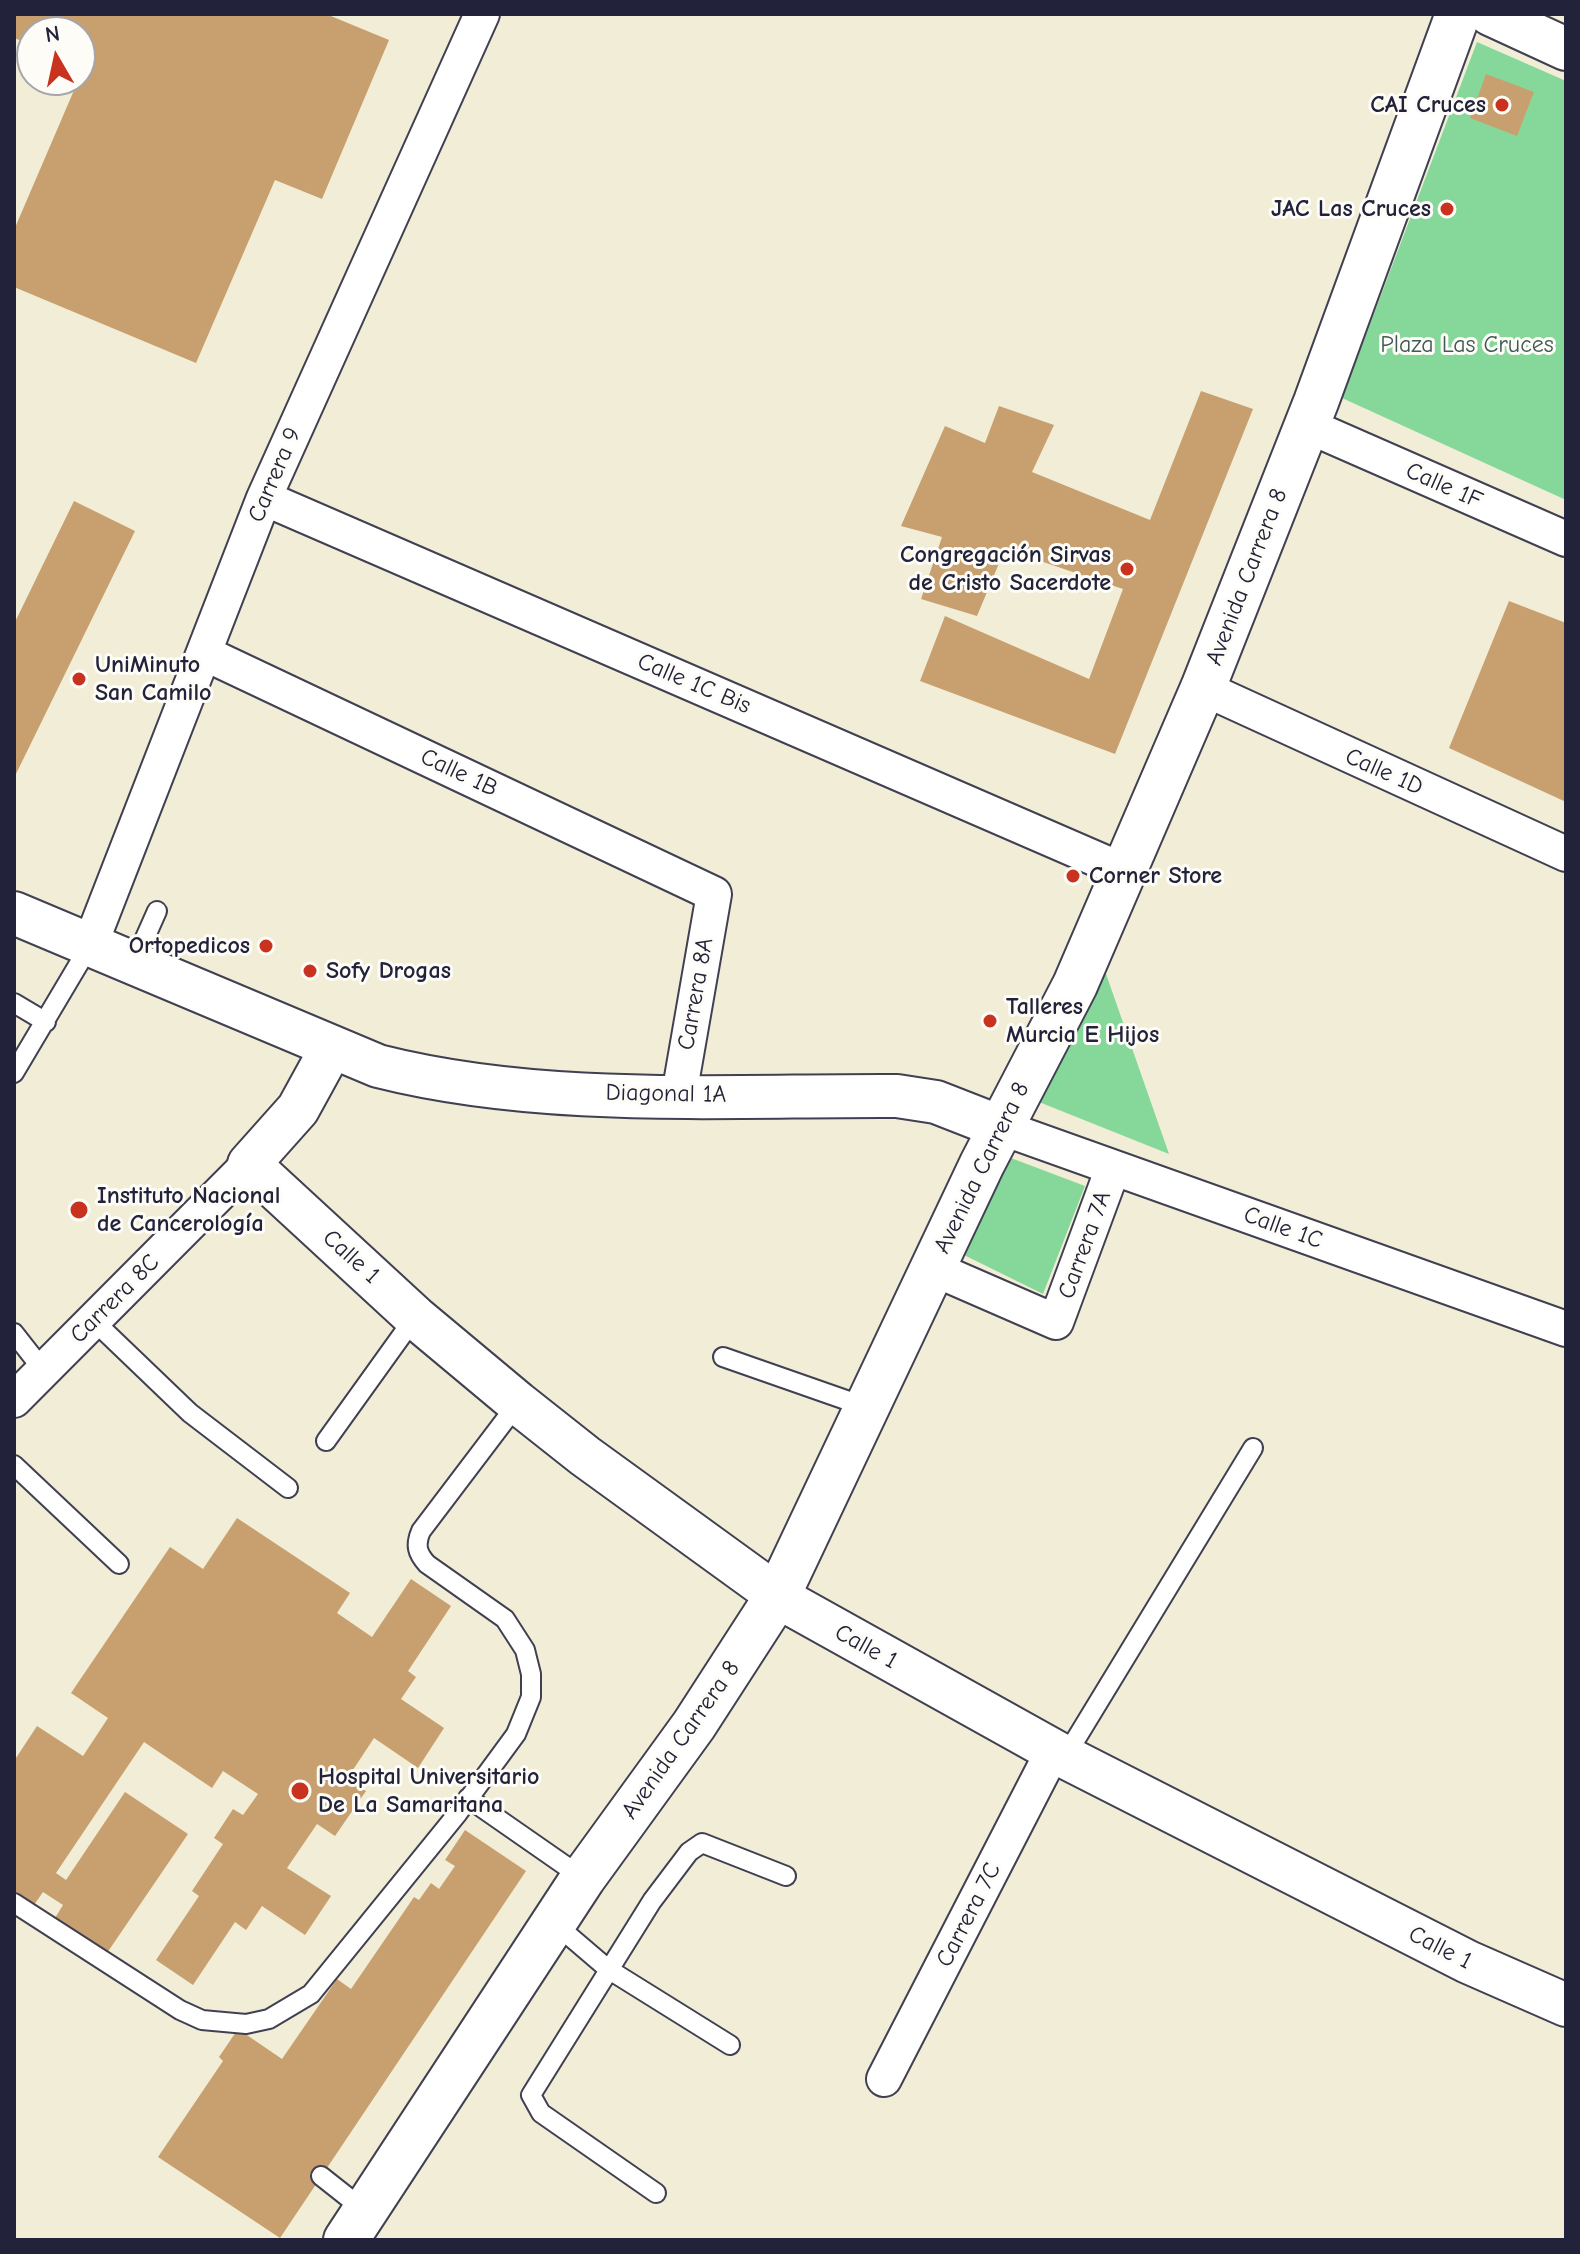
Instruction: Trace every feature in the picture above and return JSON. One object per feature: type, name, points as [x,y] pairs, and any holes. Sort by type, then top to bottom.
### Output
[{"type":"main road","name":"Avenida Carrera 8","points":[[355,2225],[553,1922],[694,1725],[778,1595],[1000,1127],[1075,985],[1203,688],[1312,428],[1458,14]]},
{"type":"street","name":"Carrera 9","points":[[90,945],[264,498],[482,14]]},
{"type":"street","points":[[1490,14],[1566,49]]},
{"type":"street","name":"Calle 1F","points":[[1312,428],[1566,539]]},
{"type":"street","name":"Calle 1C Bis","points":[[264,498],[1124,871]]},
{"type":"street","name":"Calle 1B","points":[[204,653],[714,894]]},
{"type":"street","name":"Calle 1D","points":[[1203,688],[1566,854]]},
{"type":"street","name":"Carrera 8A","points":[[679,1095],[714,894]]},
{"type":"street","points":[[14,913],[332,1047]]},
{"type":"street","name":"Diagonal 1A","points":[[332,1047],[378,1066],[470,1085],[679,1095],[916,1097],[1000,1127]]},
{"type":"street","name":"Carrera 8C","points":[[14,1400],[249,1164],[298,1109],[332,1047]]},
{"type":"street","name":"Calle 1C","points":[[1000,1127],[1566,1329]]},
{"type":"street","name":"Calle 1","points":[[249,1164],[415,1317],[518,1403],[585,1456],[778,1595],[1059,1754],[1468,1962],[1566,2005]]},
{"type":"street","name":"Carrera 7A","points":[[932,1268],[1056,1322],[1113,1168]]},
{"type":"street","name":"Carrera 7C","points":[[884,2079],[1059,1754]]},
{"type":"lane","points":[[133,965],[157,911]]},
{"type":"lane","points":[[14,1073],[90,945]]},
{"type":"lane","points":[[14,1003],[46,1022]]},
{"type":"lane","points":[[326,1441],[415,1317]]},
{"type":"lane","points":[[93,1320],[190,1413],[288,1488]]},
{"type":"lane","points":[[14,1333],[43,1370]]},
{"type":"lane","points":[[723,1357],[866,1407]]},
{"type":"lane","points":[[14,1903],[191,2015],[224,2024],[269,2019],[311,1994],[468,1798],[526,1716],[531,1674],[525,1650],[505,1619],[427,1564],[419,1555],[416,1543],[421,1531],[518,1403]]},
{"type":"lane","points":[[1059,1754],[1253,1448]]},
{"type":"lane","points":[[14,1465],[119,1564]]},
{"type":"lane","points":[[468,1798],[583,1878]]},
{"type":"lane","points":[[656,2193],[541,2113],[531,2095],[652,1901],[689,1852],[702,1843],[786,1876]]},
{"type":"lane","points":[[553,1922],[608,1969],[730,2045]]},
{"type":"lane","points":[[321,2176],[355,2225]]},
{"type":"green space","name":"Plaza Las Cruces","points":[[1477,42],[1566,81],[1566,500],[1342,398]]},
{"type":"green space","points":[[1105,971],[1169,1154],[1039,1102]]},
{"type":"green space","points":[[1011,1158],[1085,1186],[1043,1294],[964,1255]]},
{"type":"building","points":[[14,14],[326,14],[389,40],[322,199],[275,180],[196,363],[14,287],[14,230],[72,96],[96,96],[96,16],[16,16],[14,38]]},
{"type":"building","name":"CAI Cruces","points":[[1486,74],[1534,92],[1517,136],[1470,118]]},
{"type":"building","name":"Congregación Sirvas de Cristo Sacerdote","points":[[1201,391],[1253,409],[1115,754],[920,681],[945,616],[1089,679],[1123,589],[1005,549],[977,616],[921,599],[942,537],[901,526],[945,426],[985,443],[999,406],[1054,425],[1032,472],[1150,520]]},
{"type":"building","points":[[74,501],[135,531],[14,778],[14,624]]},
{"type":"building","points":[[1509,601],[1566,623],[1566,802],[1449,748]]},
{"type":"building","points":[[237,1518],[350,1593],[337,1613],[372,1637],[411,1579],[451,1606],[408,1671],[416,1677],[401,1699],[444,1728],[418,1768],[374,1738],[347,1779],[366,1791],[335,1836],[317,1824],[287,1868],[331,1896],[305,1935],[262,1906],[246,1930],[235,1922],[193,1985],[156,1960],[199,1896],[192,1891],[223,1844],[214,1838],[233,1809],[243,1815],[258,1794],[223,1771],[212,1788],[144,1742],[56,1873],[66,1880],[125,1792],[188,1834],[107,1953],[55,1918],[63,1905],[43,1892],[34,1905],[14,1892],[14,1761],[37,1726],[83,1756],[108,1718],[71,1693],[170,1547],[203,1569]]},
{"type":"building","points":[[465,1830],[526,1871],[280,2238],[158,2157],[223,2061],[219,2057],[238,2029],[282,2059],[337,1979],[351,1989],[414,1897],[419,1900],[431,1883],[439,1889],[455,1866],[445,1860]]},
{"type":"place","name":"CAI Cruces","points":[[1502,105]]},
{"type":"place","name":"JAC Las Cruces","points":[[1447,209]]},
{"type":"place","name":"Congregación Sirvas de Cristo Sacerdote","points":[[1127,569]]},
{"type":"place","name":"UniMinuto San Camilo","points":[[79,679]]},
{"type":"place","name":"Corner Store","points":[[1073,876]]},
{"type":"place","name":"Ortopedicos","points":[[266,946]]},
{"type":"place","name":"Sofy Drogas","points":[[310,971]]},
{"type":"place","name":"Talleres Murcia E Hijos","points":[[990,1021]]},
{"type":"place","name":"Instituto Nacional de Cancerología","points":[[79,1210]]},
{"type":"place","name":"Hospital Universitario De La Samaritana","points":[[300,1791]]}]
